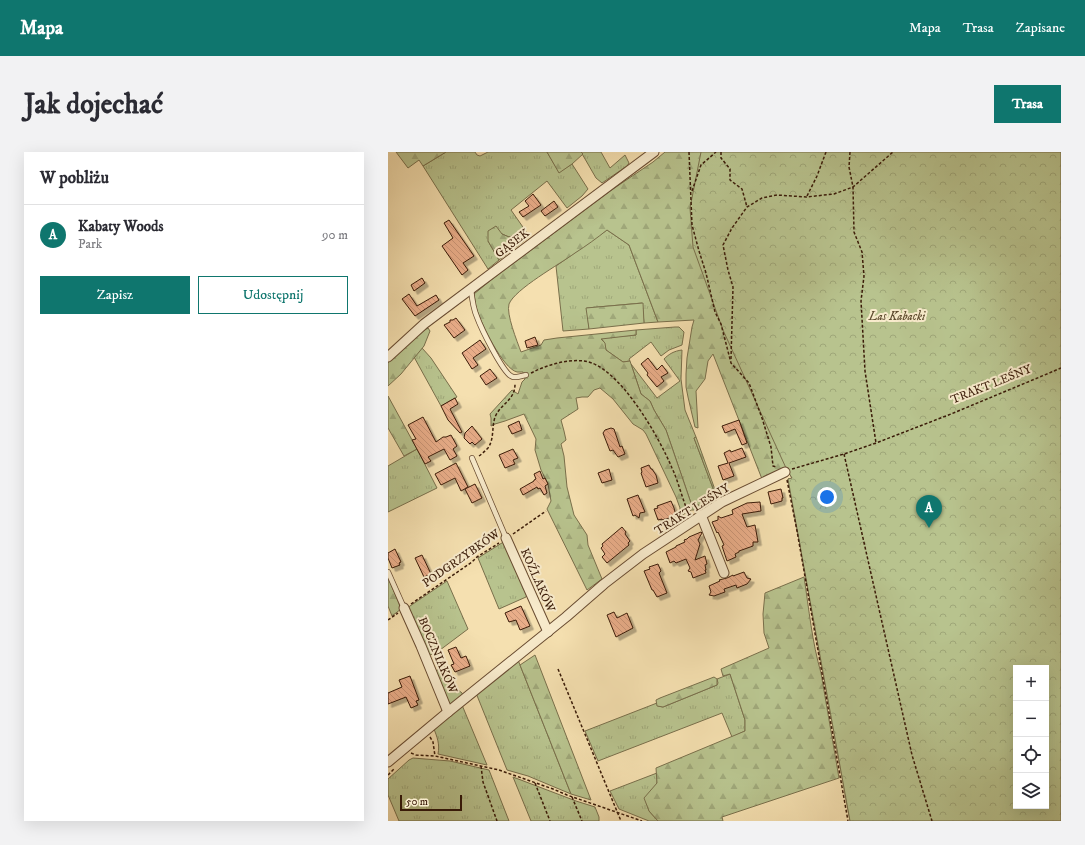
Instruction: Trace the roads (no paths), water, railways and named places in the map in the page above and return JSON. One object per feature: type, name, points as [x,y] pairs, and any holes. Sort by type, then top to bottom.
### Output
[{"type":"street","name":"GĄSEK","points":[[388,357],[424,324],[654,152]]},
{"type":"street","name":"TRAKT LEŚNY","points":[[388,762],[548,632],[610,579],[643,554],[727,499],[785,472]]},
{"type":"street","points":[[701,515],[724,573]]},
{"type":"street","name":"KOŹLAKÓW","points":[[506,538],[548,632]]},
{"type":"street","name":"BOCZNIAKÓW","points":[[404,608],[448,712]]},
{"type":"lane","points":[[471,289],[473,306],[480,324],[506,372],[515,378],[526,375]]},
{"type":"lane","points":[[473,460],[506,538]]},
{"type":"lane","points":[[388,572],[404,608]]},
{"type":"place","name":"Kabaty Woods","points":[[929,528]]},
{"type":"park label","name":"Las Kabacki","points":[[897,316]]}]
